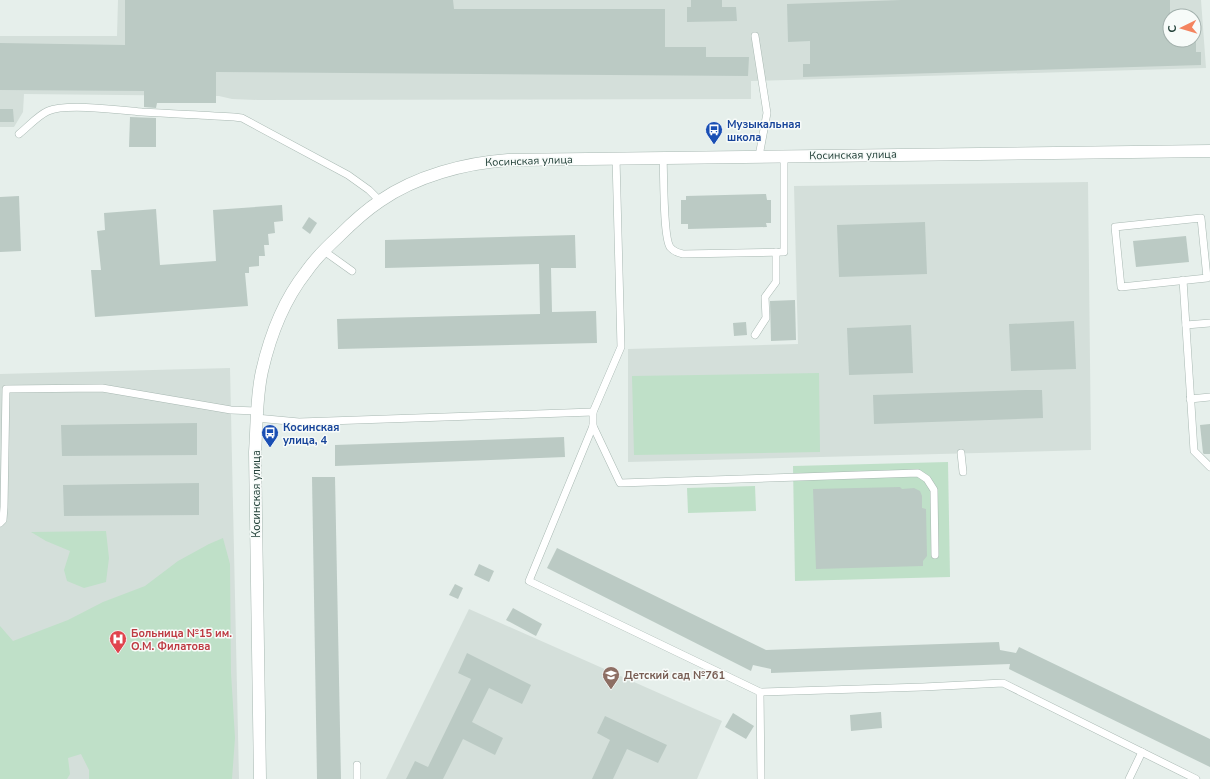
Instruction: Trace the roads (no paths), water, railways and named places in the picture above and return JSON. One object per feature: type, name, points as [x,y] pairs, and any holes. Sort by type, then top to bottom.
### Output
[{"type":"street","name":"Косинская улица","points":[[260,779],[255,502],[256,415],[262,370],[275,327],[294,289],[306,272],[324,251],[350,226],[392,193],[421,180],[452,169],[479,163],[508,160],[1210,151]]},
{"type":"lane","points":[[755,36],[766,113],[759,156]]},
{"type":"lane","points":[[19,134],[48,111],[64,108],[234,116],[242,118],[348,175],[380,201]]},
{"type":"lane","points":[[663,157],[666,234],[670,246],[675,252],[683,254],[784,252],[784,156]]},
{"type":"lane","points":[[616,158],[621,347],[593,412],[593,426],[529,581],[760,692],[1003,683],[1196,779]]},
{"type":"lane","points":[[1201,218],[1207,278],[1183,280],[1121,287],[1115,227],[1201,218]]},
{"type":"lane","points":[[324,251],[352,271]]},
{"type":"lane","points":[[755,335],[766,318],[765,297],[776,282],[776,252]]},
{"type":"lane","points":[[1183,280],[1194,451],[1210,467]]},
{"type":"lane","points":[[1186,325],[1210,323]]},
{"type":"lane","points":[[0,523],[3,520],[4,508],[6,389],[102,388],[300,422],[593,412]]},
{"type":"lane","points":[[1190,399],[1210,397]]},
{"type":"lane","points":[[593,426],[620,483],[918,474],[927,479],[934,490],[935,555]]},
{"type":"lane","points":[[961,453],[963,472]]},
{"type":"lane","points":[[760,692],[761,779]]},
{"type":"lane","points":[[1128,779],[1142,752]]},
{"type":"lane","points":[[357,765],[357,779]]},
{"type":"place","name":"Музыкальная школа","points":[[714,145]]},
{"type":"place","name":"Косинская улица, 4","points":[[270,448]]},
{"type":"place","name":"Больница №15 им. О.М. Филатова","points":[[118,654]]},
{"type":"place","name":"Детский сад №761","points":[[611,690]]}]
